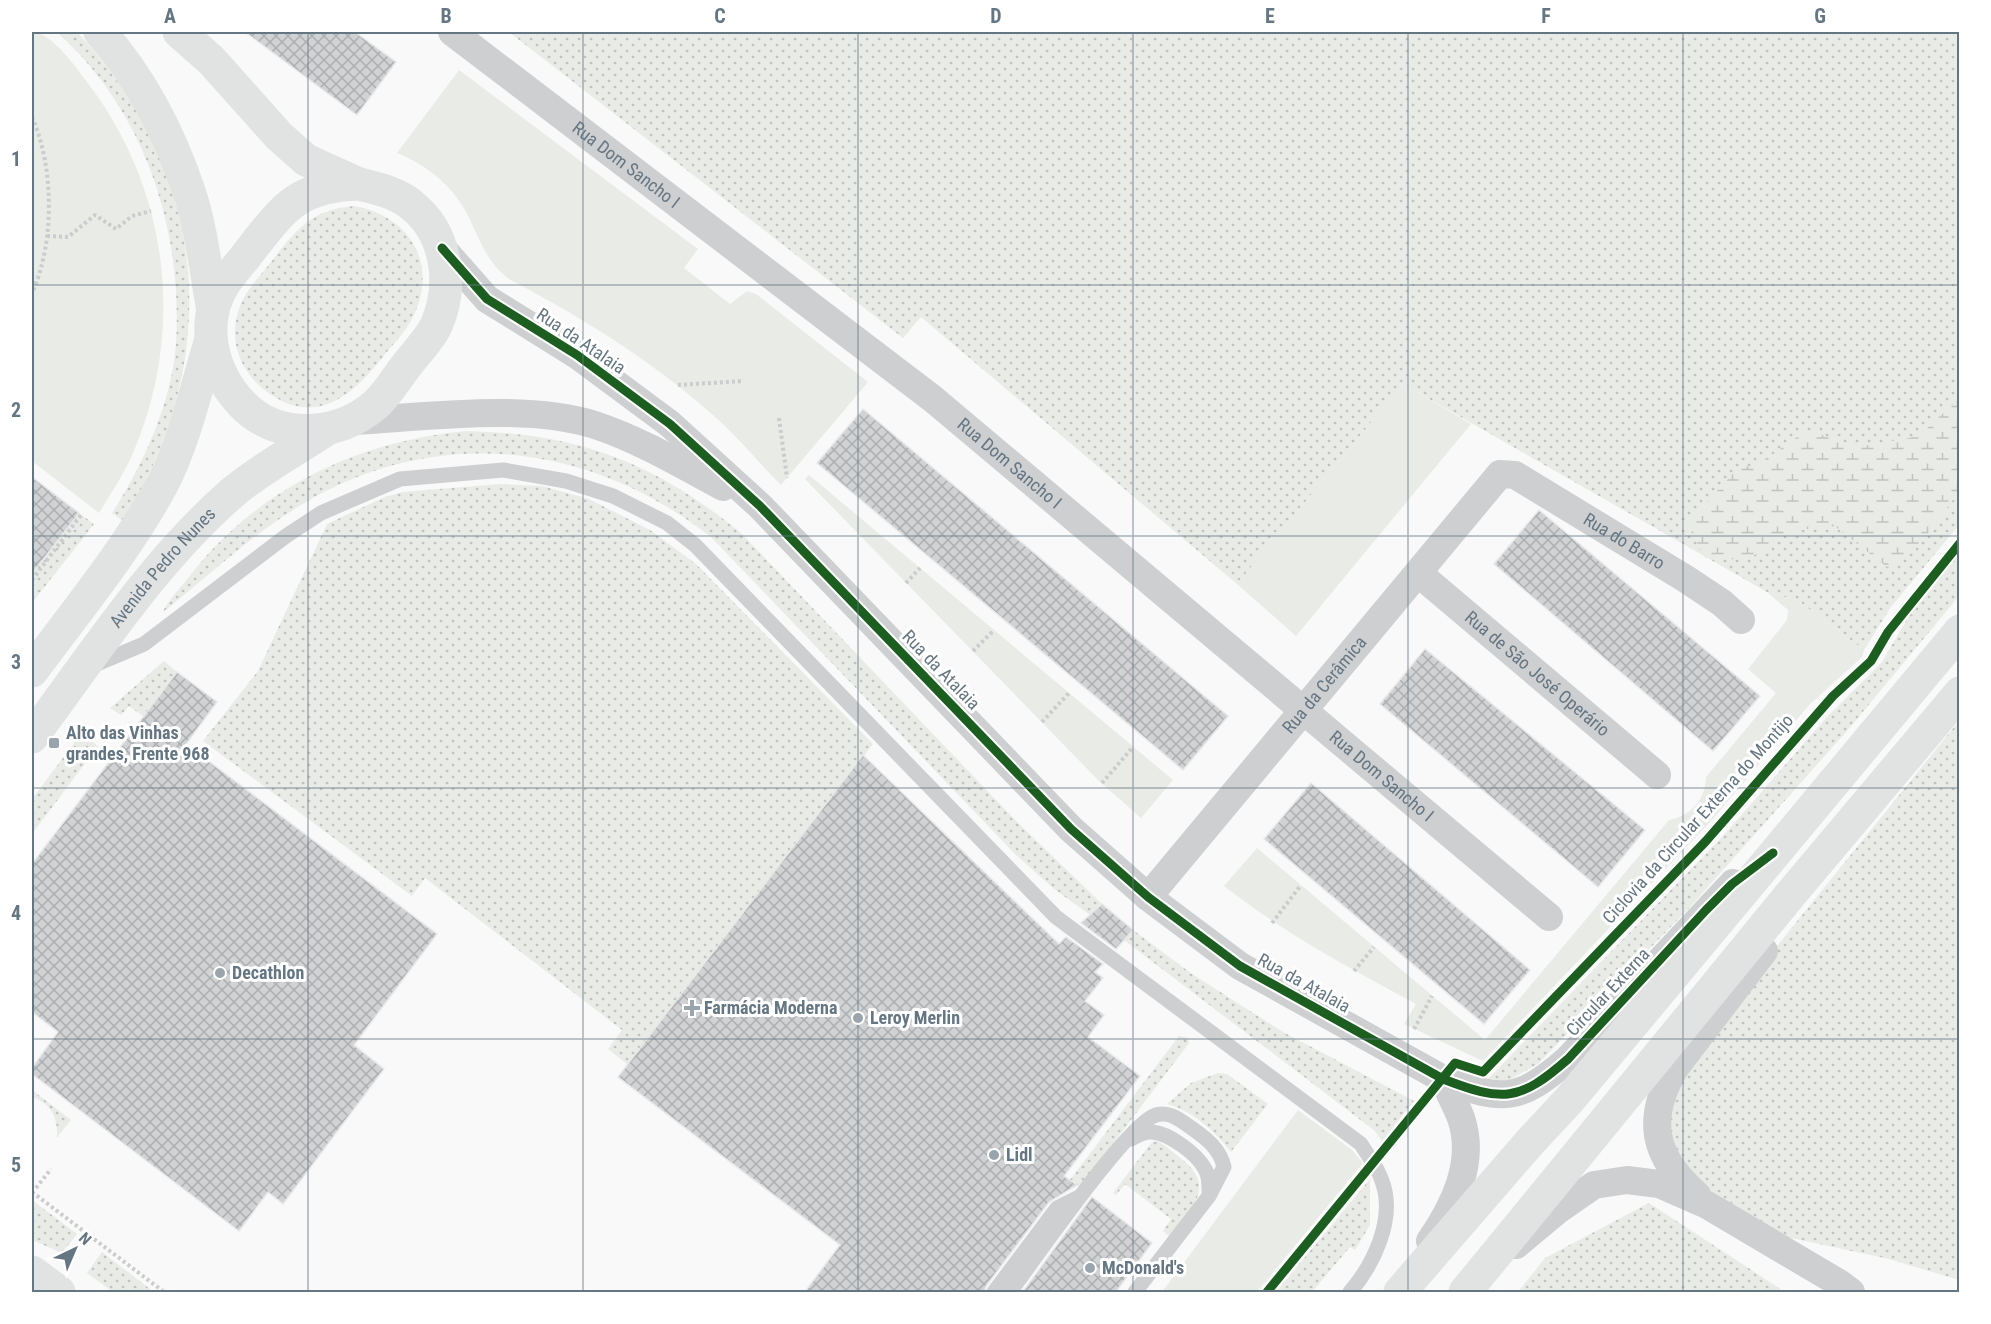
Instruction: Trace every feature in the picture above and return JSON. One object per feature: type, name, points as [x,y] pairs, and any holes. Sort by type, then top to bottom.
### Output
[{"type":"street","points":[[100,32],[120,54],[158,113],[191,196],[220,374],[229,391],[248,411],[272,424],[299,431],[340,425]]},
{"type":"street","points":[[179,32],[211,60],[279,136],[306,160],[358,184],[386,190],[410,204],[429,224],[442,249]]},
{"type":"street","name":"Rua Dom Sancho I","points":[[452,32],[933,399],[1550,917]]},
{"type":"street","points":[[32,671],[130,539],[164,481],[189,412],[224,285],[282,210],[305,194],[331,185],[358,184]]},
{"type":"street","name":"Avenida Pedro Nunes","points":[[32,737],[80,671],[198,525],[234,491],[376,405],[434,329],[445,303],[446,285],[442,249]]},
{"type":"street","name":"Rua da Atalaia","points":[[442,249],[487,299],[577,355],[670,424],[760,506],[1071,829],[1148,897],[1240,966],[1443,1079]]},
{"type":"street","name":"Rua da Atalaia","points":[[340,425],[458,413],[543,416],[594,425],[642,444],[760,506]]},
{"type":"street","name":"Rua da Cerâmica","points":[[1148,897],[1500,474]]},
{"type":"street","name":"Rua do Barro","points":[[1500,474],[1515,475],[1722,603],[1741,620]]},
{"type":"street","name":"Rua de São José Operário","points":[[1418,573],[1657,775]]},
{"type":"street","name":"Circular Externa","points":[[1400,1293],[1530,1142],[1570,1100],[1959,631]]},
{"type":"street","points":[[1473,1284],[1790,895],[1959,693]]},
{"type":"street","name":"Circular Externa","points":[[1443,1079],[1477,1092],[1497,1096],[1520,1093],[1545,1079],[1568,1059],[1732,884],[1773,854]]},
{"type":"street","points":[[1707,1205],[1680,1181],[1660,1149],[1656,1129],[1656,1110],[1663,1087],[1675,1068],[1770,943],[1790,895]]},
{"type":"street","points":[[1395,1293],[1450,1212],[1467,1158],[1461,1120],[1443,1079]]},
{"type":"street","points":[[1473,1284],[1557,1210],[1594,1185],[1627,1180],[1659,1184],[1707,1205],[1839,1283],[1851,1293]]},
{"type":"street","points":[[32,1272],[59,1293]]},
{"type":"lane","points":[[80,671],[144,644],[286,536],[321,513],[400,479],[502,470],[566,481],[613,496],[667,524],[695,545],[1056,917],[1361,1144],[1382,1181],[1387,1214],[1367,1272],[1350,1293]]},
{"type":"lane","points":[[1010,1293],[1081,1196],[1123,1144],[1150,1118],[1164,1114],[1173,1115],[1218,1150],[1224,1167],[1209,1196],[1135,1293]]},
{"type":"lane","points":[[1123,1144],[1141,1134],[1152,1132],[1164,1135],[1204,1167],[1209,1180],[1209,1196]]},
{"type":"lane","points":[[994,1293],[1057,1208],[1081,1196]]},
{"type":"path","points":[[32,117],[48,178],[47,236],[32,293]]},
{"type":"path","points":[[47,236],[68,237],[95,215],[116,229],[132,216],[151,212]]},
{"type":"path","points":[[678,385],[744,381]]},
{"type":"path","points":[[779,418],[787,478]]},
{"type":"path","points":[[32,579],[81,515]]},
{"type":"path","points":[[906,583],[920,568]]},
{"type":"path","points":[[973,651],[994,630]]},
{"type":"path","points":[[1042,722],[1069,693]]},
{"type":"path","points":[[1102,783],[1133,747]]},
{"type":"path","points":[[1272,923],[1301,885]]},
{"type":"path","points":[[1354,971],[1374,947]]},
{"type":"path","points":[[1414,1029],[1432,996]]},
{"type":"path","points":[[36,1188],[51,1169]]},
{"type":"path","points":[[32,1192],[164,1293]]},
{"type":"green space","points":[[32,32],[47,37],[62,51],[87,82],[115,124],[136,168],[152,214],[161,262],[163,310],[160,358],[150,406],[133,453],[99,513],[32,461]]},
{"type":"green space","points":[[57,32],[77,32],[121,87],[154,145],[176,206],[188,268],[188,332],[177,396],[156,459],[123,521],[112,513],[145,454],[169,388],[176,344],[173,257],[152,174],[135,134],[113,97],[87,63]]},
{"type":"green space","points":[[509,32],[1959,32],[1959,525],[1891,607],[1864,650],[1797,600],[1767,592],[1403,384],[1237,584],[921,317],[903,338]]},
{"type":"green space","points":[[459,70],[698,249],[684,268],[730,304],[747,291],[756,294],[868,382],[781,485],[724,425],[674,383],[622,345],[502,273],[486,253],[465,210],[450,189],[431,172],[397,153]]},
{"type":"green space","points":[[354,206],[374,211],[390,220],[414,245],[421,261],[423,279],[420,297],[413,317],[404,331],[351,391],[323,406],[291,405],[262,388],[245,369],[236,345],[235,333],[240,306],[254,283],[288,240],[305,223],[326,212]]},
{"type":"green space","points":[[1403,384],[1471,424],[1296,636],[1237,584]]},
{"type":"green space","points":[[1959,398],[1959,492],[1915,550],[1887,567],[1832,524],[1788,533],[1747,560],[1705,558],[1687,524],[1738,468],[1759,464],[1807,430],[1858,447],[1919,436]]},
{"type":"green space","points":[[467,431],[545,438],[613,456],[645,470],[709,508],[741,533],[1018,823],[1102,904],[1090,915],[1053,888],[1016,855],[711,537],[667,507],[621,483],[572,466],[523,456],[473,454],[422,459],[372,472],[322,493],[279,519],[162,613],[192,573],[219,543],[249,516],[281,493],[314,474],[388,445],[427,436]]},
{"type":"green space","points":[[809,475],[1173,780],[1141,818],[1099,781],[805,479]]},
{"type":"green space","points":[[499,484],[542,486],[589,499],[650,530],[696,564],[873,744],[628,1065],[608,1049],[622,1030],[425,878],[412,896],[203,741],[258,671],[327,524],[385,497],[403,492]]},
{"type":"green space","points":[[79,513],[94,524],[32,603],[32,574]]},
{"type":"green space","points":[[1959,552],[1959,596],[1847,731],[1690,907],[1538,1064],[1507,1081],[1488,1079],[1723,836],[1826,718],[1882,662],[1914,607]]},
{"type":"green space","points":[[1767,592],[1797,600],[1864,650],[1862,657],[1810,704],[1711,821],[1483,1061],[1404,1024],[1416,1004],[1293,934],[1224,886],[1257,848],[1485,1040],[1669,820],[1677,818],[1696,805],[1703,793],[1706,777],[1776,693],[1748,669],[1787,620],[1788,610]]},
{"type":"green space","points":[[164,661],[177,672],[143,716],[129,706],[121,715],[110,708]]},
{"type":"green space","points":[[1959,721],[1959,1280],[1889,1259],[1782,1236],[1711,1200],[1679,1165],[1664,1111],[1687,1065],[1777,946]]},
{"type":"green space","points":[[81,734],[98,746],[32,834],[32,799]]},
{"type":"green space","points":[[1133,930],[1192,974],[1283,1032],[1414,1101],[1382,1141],[1375,1131],[1124,940]]},
{"type":"green space","points":[[1179,1036],[1188,1038],[1189,1043],[1091,1173],[1080,1184],[1060,1193]]},
{"type":"green space","points":[[1218,1073],[1227,1074],[1268,1104],[1231,1152],[1202,1123],[1185,1111],[1167,1104],[1191,1083]]},
{"type":"green space","points":[[32,1090],[71,1120],[57,1137],[52,1112],[44,1103],[32,1097]]},
{"type":"green space","points":[[1298,1110],[1352,1150],[1363,1163],[1257,1292],[1162,1292]]},
{"type":"green space","points":[[1157,1141],[1184,1161],[1194,1171],[1198,1181],[1199,1190],[1196,1199],[1169,1236],[1163,1231],[1171,1219],[1125,1184],[1116,1195],[1113,1193],[1152,1142]]},
{"type":"green space","points":[[1370,1179],[1370,1225],[1355,1250],[1350,1247],[1312,1292],[1276,1292]]},
{"type":"green space","points":[[32,1200],[77,1234],[62,1253],[32,1240]]},
{"type":"green space","points":[[1649,1203],[1785,1292],[1518,1292],[1545,1258]]},
{"type":"green space","points":[[102,1252],[154,1292],[113,1292],[87,1273]]},
{"type":"building","points":[[245,32],[355,32],[396,62],[357,115]]},
{"type":"building","points":[[863,409],[1228,716],[1183,770],[817,463]]},
{"type":"building","points":[[32,477],[79,513],[32,574]]},
{"type":"building","points":[[1539,510],[1760,696],[1713,751],[1494,564]]},
{"type":"building","points":[[1425,649],[1645,830],[1598,887],[1380,704]]},
{"type":"building","name":"Decathlon","points":[[177,672],[217,702],[186,744],[437,934],[354,1045],[384,1069],[283,1204],[268,1192],[239,1231],[32,1074],[32,1068],[58,1032],[32,1012],[32,864]]},
{"type":"building","name":"Leroy Merlin","points":[[863,755],[1059,944],[1066,937],[1103,964],[1095,972],[1103,978],[1085,1001],[1104,1015],[1088,1037],[1140,1076],[1064,1176],[1077,1185],[1049,1202],[986,1286],[984,1293],[804,1293],[840,1245],[618,1077]]},
{"type":"building","points":[[1311,783],[1530,970],[1484,1024],[1264,839]]},
{"type":"building","points":[[1102,904],[1133,930],[1116,949],[1081,923]]},
{"type":"building","name":"McDonald's","points":[[1092,1197],[1152,1243],[1115,1293],[1022,1293]]},
{"type":"cycle path","points":[[442,248],[487,299],[577,355],[670,424],[760,506],[1071,829],[1148,897],[1240,966],[1443,1079],[1481,1092],[1496,1094],[1510,1094],[1536,1084],[1568,1059],[1732,884],[1773,853]]},
{"type":"cycle path","name":"Ciclovia da Circular Externa do Montijo","points":[[1267,1292],[1455,1063],[1483,1072],[1706,841],[1833,696],[1871,661],[1888,632],[1960,543]]},
{"type":"place","name":"Alto das Vinhas grandes, Frente 968","points":[[54,743]]},
{"type":"place","name":"Decathlon","points":[[220,973]]},
{"type":"place","name":"Farmácia Moderna","points":[[692,1008]]},
{"type":"place","name":"Leroy Merlin","points":[[858,1018]]},
{"type":"place","name":"Lidl","points":[[994,1155]]},
{"type":"place","name":"McDonald's","points":[[1090,1268]]}]
